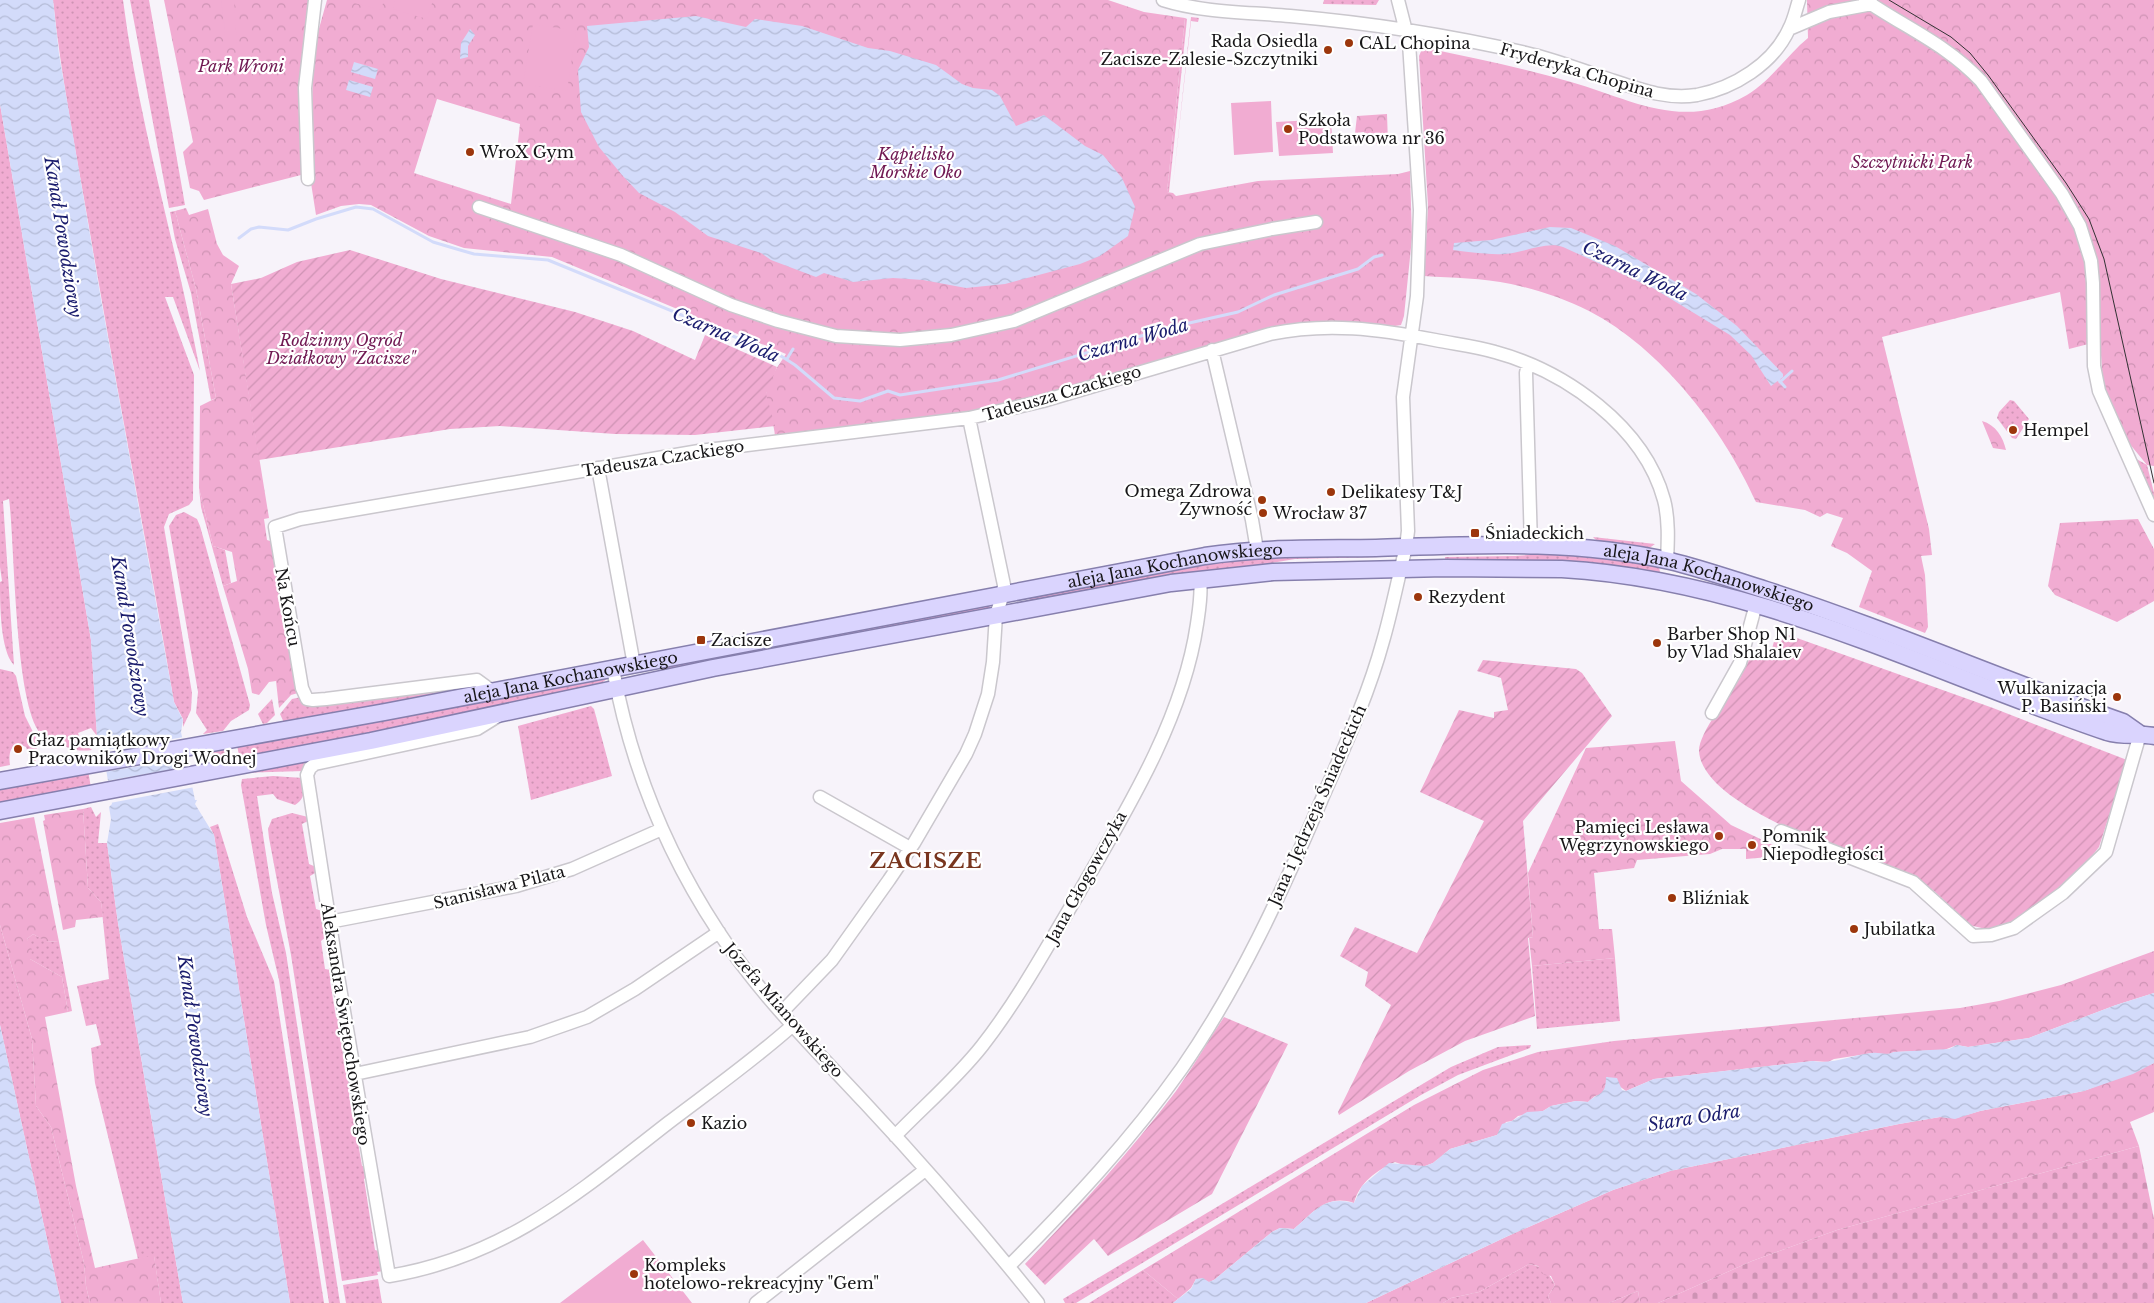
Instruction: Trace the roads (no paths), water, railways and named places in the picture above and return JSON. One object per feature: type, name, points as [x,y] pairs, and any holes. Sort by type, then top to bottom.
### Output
[{"type":"main road","name":"aleja Jana Kochanowskiego","points":[[0,781],[613,669],[1206,556],[1257,550],[1531,546],[1595,549],[1667,561],[1718,574],[1875,627],[2123,722],[2147,735]]},
{"type":"main road","points":[[1664,582],[1667,561]]},
{"type":"main road","name":"aleja Jana Kochanowskiego","points":[[0,811],[371,741],[616,688],[996,615],[1200,579],[1273,572],[1401,568],[1562,569],[1595,571],[1664,582],[1756,604],[1869,641],[2107,732],[2119,735],[2147,735]]},
{"type":"street","points":[[308,179],[305,88],[315,0]]},
{"type":"street","name":"Fryderyka Chopina","points":[[1163,0],[1208,10],[1291,16],[1391,27],[1532,54],[1646,92],[1669,96],[1695,95],[1712,91],[1744,77],[1764,62],[1789,29],[1799,0]]},
{"type":"street","points":[[1398,0],[1408,31]]},
{"type":"street","points":[[1869,2],[1936,42],[1966,65],[1981,81],[2073,212],[2086,240],[2091,261],[2094,366],[2099,391],[2154,515]]},
{"type":"street","name":"Fryderyka Chopina","points":[[1789,29],[1829,12],[1869,2]]},
{"type":"street","name":"Jana i Jędrzeja Śniadeckich","points":[[1008,1266],[1061,1214],[1140,1124],[1182,1067],[1242,968],[1300,850],[1356,718],[1383,641],[1406,547],[1408,521],[1403,396],[1410,335],[1417,296],[1419,262],[1419,181],[1408,31]]},
{"type":"street","points":[[479,207],[621,255],[731,305],[778,321],[836,336],[900,340],[951,335],[1014,321],[1200,244],[1316,222]]},
{"type":"street","name":"Tadeusza Czackiego","points":[[275,527],[300,519],[716,449],[969,418],[1042,401],[1212,350],[1301,328],[1340,326],[1410,335],[1495,352],[1554,375],[1584,394],[1616,423],[1636,445],[1653,472],[1664,502],[1668,529],[1667,561]]},
{"type":"street","points":[[1212,350],[1254,526],[1257,550]]},
{"type":"street","points":[[1528,364],[1526,373],[1531,546]]},
{"type":"street","points":[[782,1012],[832,960],[910,848],[975,734],[990,680],[996,615],[1003,594],[1004,581],[969,418]]},
{"type":"street","points":[[598,468],[634,665]]},
{"type":"street","name":"Na Końcu","points":[[275,527],[302,688],[306,697],[313,700],[477,680],[492,691]]},
{"type":"street","name":"Jana Głogowczyka","points":[[895,1136],[954,1078],[996,1027],[1044,951],[1107,844],[1147,767],[1188,673],[1198,619],[1200,579]]},
{"type":"street","points":[[1712,712],[1740,663],[1756,604]]},
{"type":"street","name":"Józefa Mianowskiego","points":[[613,669],[616,688],[636,760],[662,828],[691,888],[719,932],[745,969],[925,1170],[1038,1303]]},
{"type":"street","name":"aleja Jana Kochanowskiego","points":[[307,775],[315,764],[477,729],[504,711]]},
{"type":"street","points":[[1781,831],[1913,882],[1973,936],[2000,933],[2014,928],[2054,901],[2106,852],[2147,735]]},
{"type":"street","name":"Aleksandra Świętochowskiego","points":[[307,775],[329,922],[389,1276],[440,1265],[491,1246],[527,1227],[574,1197],[793,1024]]},
{"type":"street","points":[[820,797],[910,848]]},
{"type":"street","name":"Stanisława Pilata","points":[[329,922],[516,886],[572,869],[662,828]]},
{"type":"street","points":[[355,1074],[530,1037],[587,1017],[635,989],[719,932]]},
{"type":"street","points":[[756,1303],[925,1170]]},
{"type":"water","name":"Kanał Powodziowy","points":[[0,0],[53,0],[59,54],[101,299],[174,702],[183,720],[181,732],[195,800],[197,800],[195,804],[214,835],[290,1303],[183,1303],[118,923],[107,843],[111,819],[109,807],[112,804],[102,746],[97,736],[91,640],[0,104]]},
{"type":"water","points":[[696,16],[746,27],[755,19],[802,26],[868,48],[890,51],[936,65],[962,84],[973,88],[992,90],[1000,96],[1016,126],[1044,115],[1085,146],[1103,155],[1122,178],[1135,207],[1128,236],[1100,256],[1080,264],[1005,284],[966,288],[923,280],[893,278],[853,282],[824,273],[816,277],[771,260],[761,253],[708,236],[675,212],[639,193],[599,147],[581,112],[578,70],[589,47],[587,26]]},
{"type":"water","points":[[470,29],[475,35],[468,46],[468,57],[460,59],[461,43]]},
{"type":"water","points":[[354,62],[378,69],[375,79],[351,72]]},
{"type":"water","points":[[349,80],[373,87],[370,97],[346,90]]},
{"type":"water","points":[[1550,227],[1571,228],[1615,246],[1696,294],[1737,326],[1783,374],[1783,377],[1771,386],[1751,355],[1730,335],[1653,288],[1563,247],[1549,245],[1499,254],[1453,250],[1454,243],[1491,240]]},
{"type":"water","name":"Stara Odra","points":[[2154,993],[2154,1063],[2133,1074],[2084,1091],[1980,1111],[1955,1119],[1940,1117],[1899,1124],[1670,1171],[1613,1190],[1508,1236],[1366,1303],[1173,1303],[1191,1289],[1196,1279],[1203,1278],[1209,1282],[1214,1280],[1272,1232],[1280,1228],[1294,1229],[1314,1211],[1327,1203],[1344,1201],[1354,1203],[1362,1186],[1389,1163],[1425,1166],[1433,1163],[1450,1149],[1497,1135],[1502,1124],[1512,1121],[1527,1112],[1543,1111],[1551,1106],[1576,1101],[1588,1102],[1603,1091],[1606,1077],[1617,1078],[1622,1090],[1626,1091],[1654,1079],[1813,1061],[1827,1062],[1872,1053],[1888,1054],[1894,1052],[1949,1049],[1957,1045],[1968,1047],[2029,1038],[2116,1005]]},
{"type":"water","points":[[0,1025],[61,1303],[0,1303]]},
{"type":"waterway","name":"Czarna Woda","points":[[239,238],[251,229],[259,227],[288,230],[356,207],[373,209],[433,242],[460,250],[474,254],[548,260],[781,356],[795,365],[834,398],[860,401],[888,391],[900,395],[998,380],[1167,328],[1238,312],[1274,295],[1358,269],[1374,257],[1382,255]]},
{"type":"waterway","points":[[787,359],[793,349]]},
{"type":"waterway","points":[[1780,382],[1792,371]]},
{"type":"waterway","name":"Czarna Woda","points":[[1777,378],[1785,387]]},
{"type":"tram line","points":[[1889,0],[1951,37],[1970,53],[2066,183],[2089,219],[2104,259],[2154,483]]},
{"type":"place","name":"CAL Chopina","points":[[1349,43]]},
{"type":"place","name":"Rada Osiedla Zacisze-Zalesie-Szczytniki","points":[[1328,50]]},
{"type":"place","name":"Szkoła Podstawowa nr 36","points":[[1288,129]]},
{"type":"place","name":"WroX Gym","points":[[470,152]]},
{"type":"place","name":"Hempel","points":[[2013,430]]},
{"type":"place","name":"Delikatesy T&J","points":[[1331,492]]},
{"type":"place","name":"Omega Zdrowa Zywność","points":[[1262,500]]},
{"type":"place","name":"Wrocław 37","points":[[1263,513]]},
{"type":"place","name":"Śniadeckich","points":[[1475,533]]},
{"type":"place","name":"Rezydent","points":[[1418,597]]},
{"type":"place","name":"Zacisze","points":[[701,640]]},
{"type":"place","name":"Barber Shop N1 by Vlad Shalaiev","points":[[1657,643]]},
{"type":"place","name":"Wulkanizacja P. Basiński","points":[[2117,697]]},
{"type":"place","name":"Głaz pamiątkowy Pracowników Drogi Wodnej","points":[[18,749]]},
{"type":"place","name":"Pamięci Lesława Węgrzynowskiego","points":[[1719,836]]},
{"type":"place","name":"Pomnik Niepodłegłości","points":[[1752,845]]},
{"type":"place","name":"Bliźniak","points":[[1672,898]]},
{"type":"place","name":"Jubilatka","points":[[1854,929]]},
{"type":"place","name":"Kazio","points":[[691,1123]]},
{"type":"place","name":"Kompleks hotelowo-rekreacyjny \"Gem\"","points":[[634,1274]]},
{"type":"district","name":"ZACISZE","points":[[926,861]]},
{"type":"park label","name":"Park Wroni","points":[[241,66]]},
{"type":"park label","name":"Szczytnicki Park","points":[[1912,162]]},
{"type":"park label","name":"Kąpielisko Morskie Oko","points":[[916,163]]},
{"type":"park label","name":"Rodzinny Ogród Działkowy \"Zacisze\"","points":[[341,349]]}]
